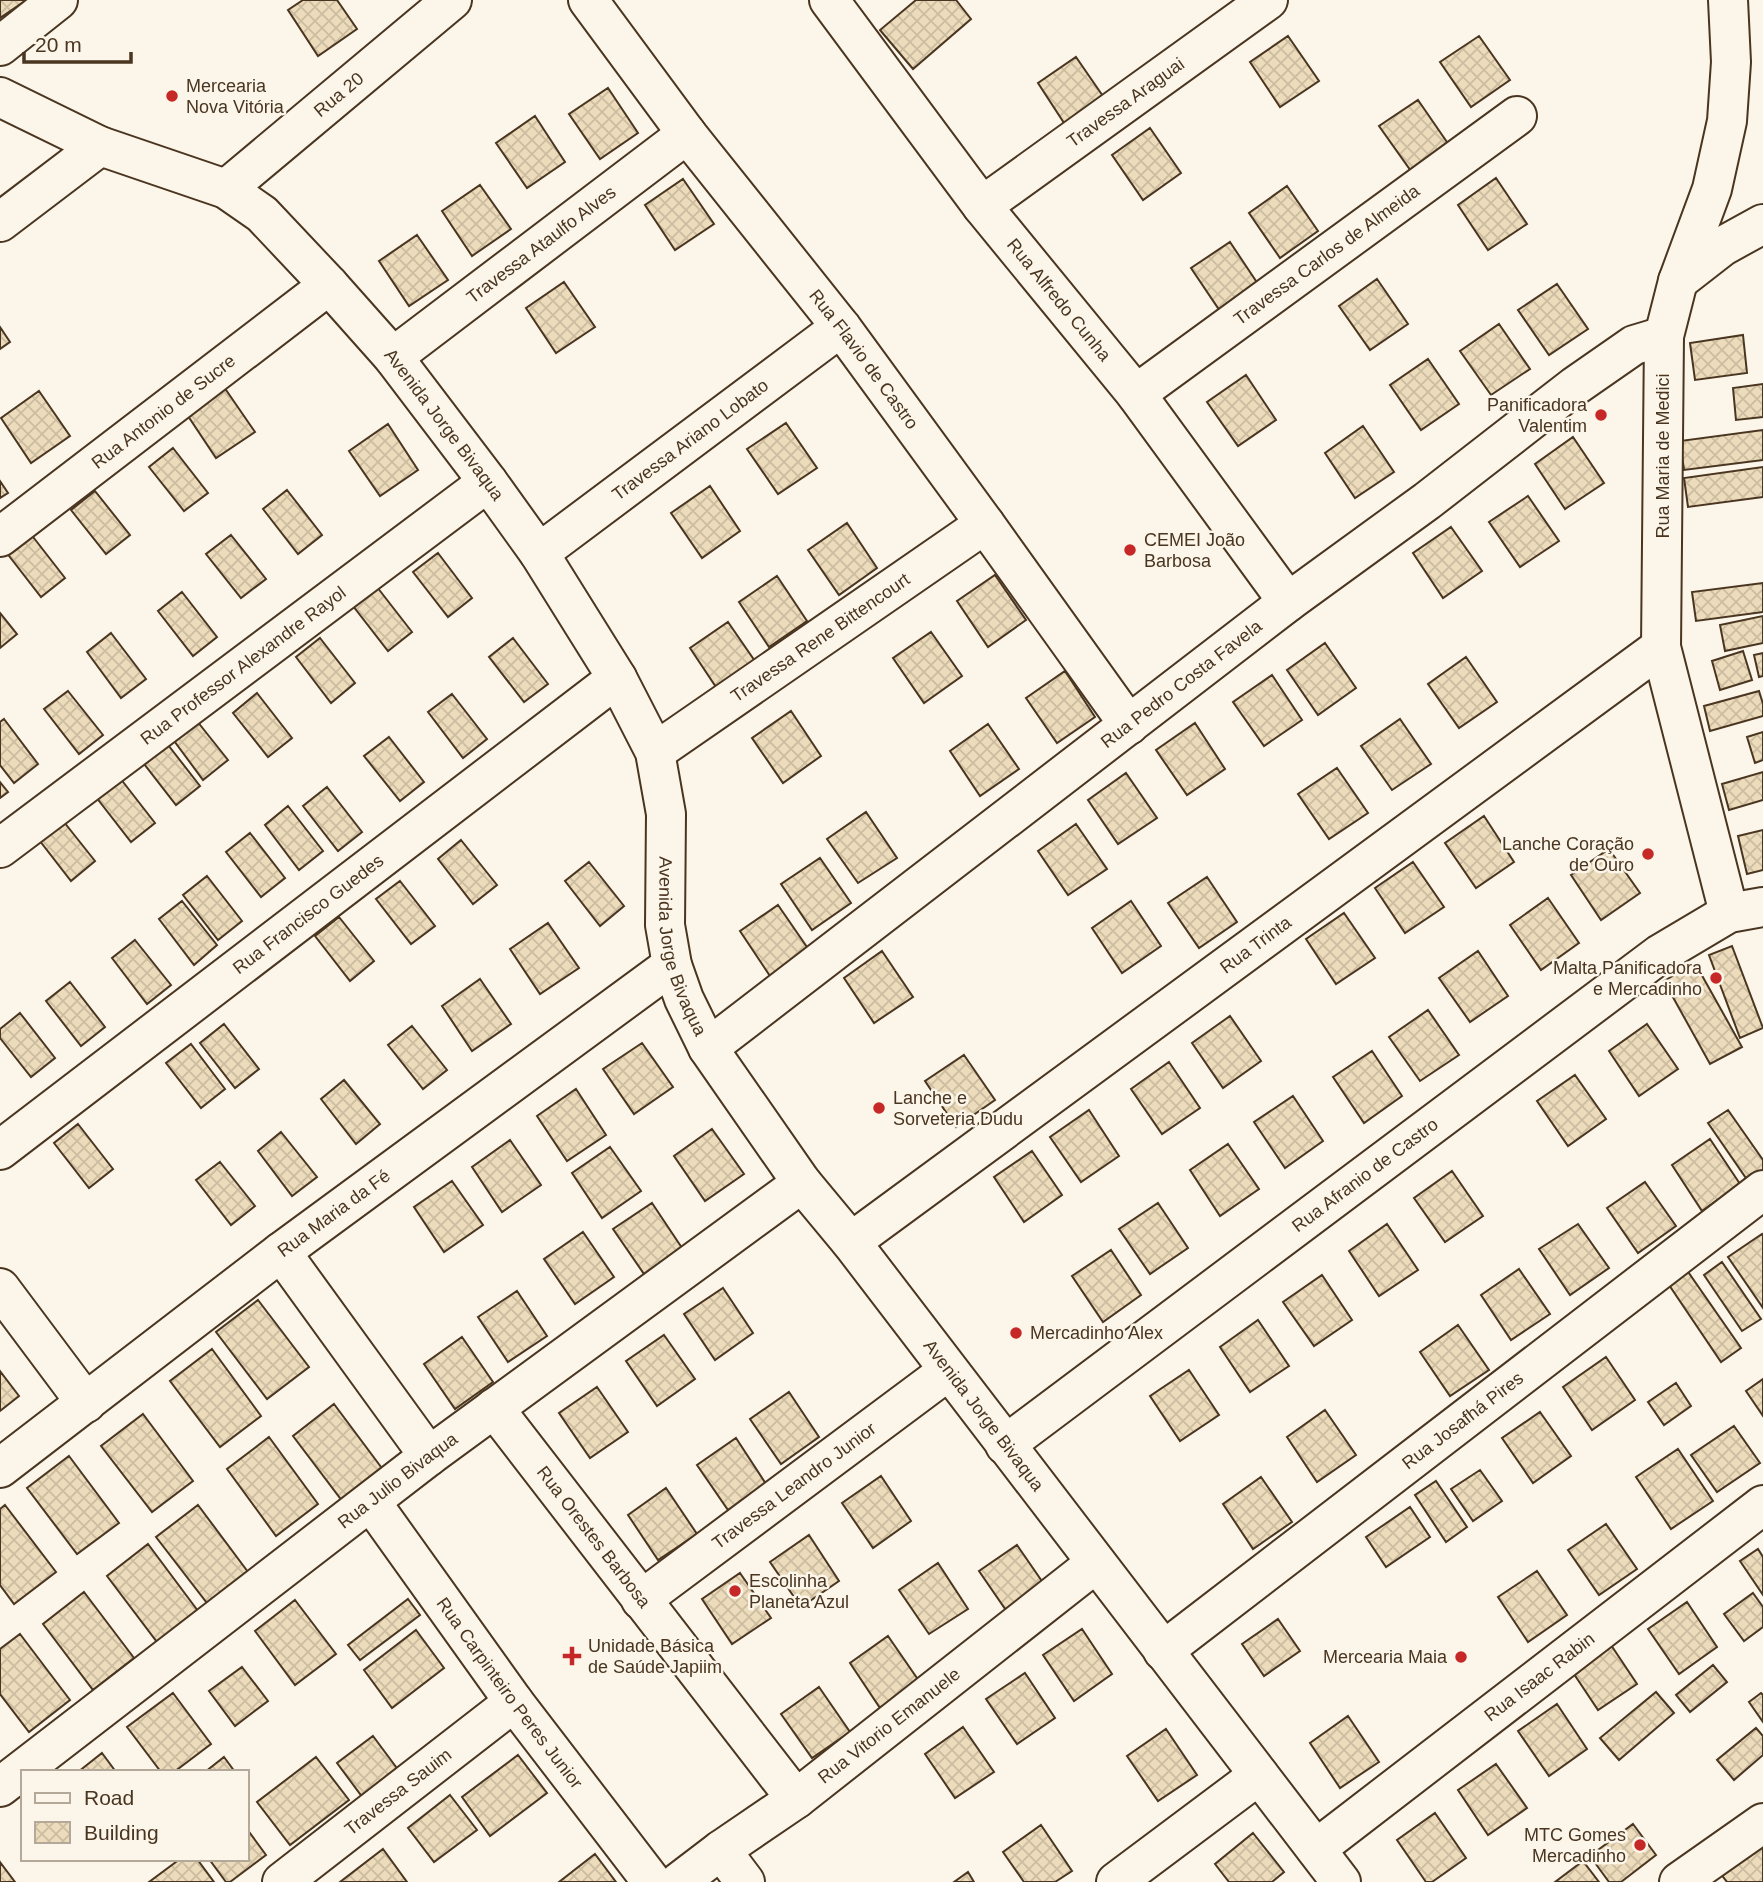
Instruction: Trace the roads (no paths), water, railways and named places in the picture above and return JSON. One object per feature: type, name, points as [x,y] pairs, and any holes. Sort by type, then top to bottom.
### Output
[{"type":"street","points":[[0,46],[58,0]]},
{"type":"street","name":"Rua 20","points":[[226,189],[452,0]]},
{"type":"street","name":"Rua Flavio de Castro","points":[[588,0],[687,134],[841,327],[1129,725]]},
{"type":"street","name":"Travessa Araguai","points":[[982,206],[1268,0]]},
{"type":"street","name":"Rua Maria de Medici","points":[[1728,0],[1731,62],[1727,121],[1712,189],[1678,281],[1664,336],[1661,648],[1746,910]]},
{"type":"street","name":"Rua Alfredo Cunha","points":[[844,5],[982,206],[1136,394],[1289,602]]},
{"type":"street","name":"Avenida Jorge Bivaqua","points":[[0,97],[100,146],[226,189],[262,214],[393,357],[488,482],[540,553],[617,678],[655,752],[666,814],[665,925],[672,965],[684,999],[708,1048],[802,1183],[1341,1882]]},
{"type":"street","name":"Travessa Carlos de Almeida","points":[[1136,394],[1517,116]]},
{"type":"street","name":"Travessa Ataulfo Alves","points":[[393,357],[687,134]]},
{"type":"street","points":[[0,222],[100,146]]},
{"type":"street","points":[[1678,281],[1723,246],[1763,224]]},
{"type":"street","name":"Rua Antonio de Sucre","points":[[0,537],[329,285]]},
{"type":"street","name":"Travessa Ariano Lobato","points":[[540,553],[841,327]]},
{"type":"street","name":"Rua Pedro Costa Favela","points":[[708,1048],[1575,386],[1634,345],[1664,336]]},
{"type":"street","name":"Rua Professor Alexandre Rayol","points":[[0,848],[488,482]]},
{"type":"street","name":"Travessa Rene Bittencourt","points":[[655,752],[985,524]]},
{"type":"street","name":"Rua Trinta","points":[[850,1242],[1661,648]]},
{"type":"street","name":"Rua Francisco Guedes","points":[[0,1150],[617,678]]},
{"type":"street","name":"Rua Afranio de Castro","points":[[1005,1445],[1660,954],[1746,910]]},
{"type":"street","name":"Rua Maria da Fé","points":[[0,1468],[281,1252],[672,965]]},
{"type":"street","name":"Rua Julio Bivaqua","points":[[22,1770],[494,1408],[802,1183]]},
{"type":"street","name":"Rua Josafhá Pires","points":[[1163,1651],[1763,1190]]},
{"type":"street","points":[[281,1252],[429,1457]]},
{"type":"street","points":[[0,1289],[86,1403]]},
{"type":"street","name":"Travessa Leandro Junior","points":[[641,1600],[948,1371]]},
{"type":"street","name":"Rua Orestes Barbosa","points":[[494,1408],[796,1799]]},
{"type":"street","name":"Rua Carpinteiro Peres Junior","points":[[371,1502],[514,1702],[652,1882]]},
{"type":"street","name":"Rua Isaac Rabin","points":[[1316,1849],[1763,1505]]},
{"type":"street","name":"Rua Vitorio Emanuele","points":[[679,1882],[720,1850],[796,1799],[1096,1563]]},
{"type":"street","name":"Travessa Sauim","points":[[282,1882],[514,1702]]},
{"type":"street","name":"Rua Julio Bivaqua","points":[[0,1787],[21,1771]]},
{"type":"street","points":[[1116,1882],[1259,1776]]},
{"type":"street","points":[[1679,1882],[1763,1823]]},
{"type":"street","points":[[720,1850],[745,1882]]},
{"type":"place","name":"Mercearia Nova Vitória","points":[[172,96]]},
{"type":"place","name":"Panificadora Valentim","points":[[1601,415]]},
{"type":"place","name":"CEMEI João Barbosa","points":[[1130,550]]},
{"type":"place","name":"Lanche Coração de Ouro","points":[[1648,854]]},
{"type":"place","name":"Malta Panificadora e Mercadinho","points":[[1716,978]]},
{"type":"place","name":"Lanche e Sorveteria Dudu","points":[[879,1108]]},
{"type":"place","name":"Mercadinho Alex","points":[[1016,1333]]},
{"type":"place","name":"Escolinha Planeta Azul","points":[[735,1591]]},
{"type":"place","name":"Unidade Básica de Saúde Japiim","points":[[572,1656]]},
{"type":"place","name":"Mercearia Maia","points":[[1461,1657]]},
{"type":"place","name":"MTC Gomes Mercadinho","points":[[1640,1845]]}]
